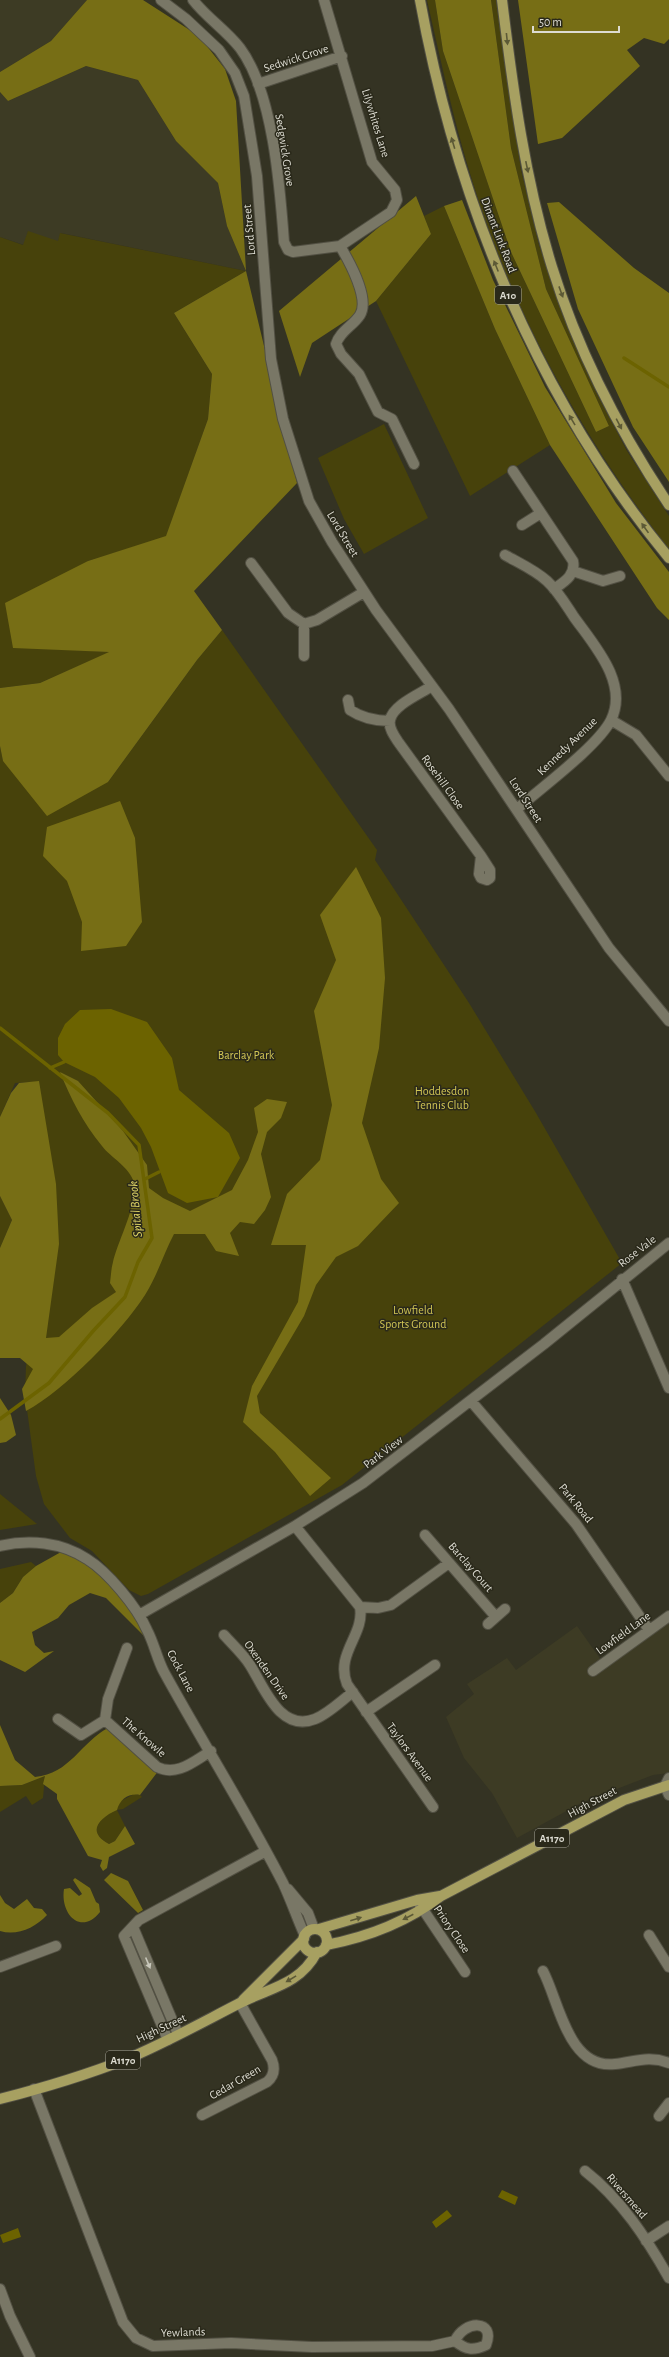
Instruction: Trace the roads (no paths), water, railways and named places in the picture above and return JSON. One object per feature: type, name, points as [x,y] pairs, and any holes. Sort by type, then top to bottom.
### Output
[{"type":"main road","name":"Dinant Link Road","points":[[420,0],[440,93],[465,182],[487,243],[522,326],[589,447],[648,533],[669,558]]},
{"type":"main road","points":[[502,0],[518,119],[535,202],[552,268],[584,349],[620,426],[669,505]]},
{"type":"main road","name":"High Street","points":[[326,1946],[381,1930],[423,1910],[441,1896],[624,1800],[668,1786]]},
{"type":"main road","name":"High Street","points":[[316,1929],[417,1900],[441,1896]]},
{"type":"main road","points":[[316,1929],[326,1935],[326,1946],[317,1952],[307,1949],[304,1937],[316,1929]]},
{"type":"main road","name":"High Street","points":[[240,2003],[304,1937]]},
{"type":"main road","name":"High Street","points":[[0,2099],[102,2068],[168,2040],[240,2003],[268,1992],[294,1978],[310,1966],[317,1952]]},
{"type":"street","name":"Lord Street","points":[[160,0],[186,19],[219,50],[235,73],[244,96],[257,176],[266,277],[268,339],[283,419],[309,501],[322,526],[364,592],[432,686],[610,948],[669,1021]]},
{"type":"street","name":"Sedgwick Grove","points":[[193,0],[240,48],[258,84],[271,130],[284,242],[286,247],[293,252],[340,246]]},
{"type":"street","name":"Lilywhites Lane","points":[[324,0],[342,56],[372,162],[394,190],[397,200],[391,212],[340,246]]},
{"type":"street","name":"Sedwick Grove","points":[[258,84],[342,56]]},
{"type":"street","points":[[340,246],[351,266],[363,302],[360,315],[338,337],[336,344],[341,354],[359,374],[378,412],[392,419],[414,464]]},
{"type":"street","points":[[513,471],[571,557],[574,567],[573,571],[569,578],[554,589]]},
{"type":"street","points":[[522,525],[541,513]]},
{"type":"street","name":"Kennedy Avenue","points":[[505,555],[542,576],[554,589],[598,650],[610,672],[616,699],[610,720],[599,736],[517,810]]},
{"type":"street","points":[[251,564],[288,613],[304,624]]},
{"type":"street","points":[[573,571],[603,580],[620,576]]},
{"type":"street","points":[[304,624],[317,620],[364,592]]},
{"type":"street","points":[[304,624],[304,656]]},
{"type":"street","points":[[348,700],[350,710],[357,714],[372,720],[390,721],[396,709],[432,686]]},
{"type":"street","points":[[610,720],[636,735],[669,776]]},
{"type":"street","name":"Rosehill Close","points":[[390,721],[392,732],[399,743],[481,856]]},
{"type":"street","name":"Rose Vale","points":[[622,1279],[669,1243]]},
{"type":"street","points":[[622,1279],[669,1388]]},
{"type":"street","name":"Park View","points":[[139,1615],[295,1526],[363,1483],[471,1401],[622,1279]]},
{"type":"street","name":"Park Road","points":[[471,1401],[576,1524],[649,1630]]},
{"type":"street","points":[[295,1526],[360,1607],[378,1608],[391,1605],[449,1563]]},
{"type":"street","name":"Barclay Court","points":[[425,1535],[496,1617]]},
{"type":"street","name":"Cock Lane","points":[[0,1546],[33,1541],[55,1546],[87,1559],[107,1577],[139,1615],[148,1631],[163,1670],[211,1752],[284,1885],[304,1937]]},
{"type":"street","name":"Taylors Avenue","points":[[360,1607],[360,1619],[347,1650],[344,1663],[346,1680],[352,1692],[433,1807]]},
{"type":"street","points":[[488,1624],[505,1609]]},
{"type":"street","name":"Lowfield Lane","points":[[593,1670],[669,1616]]},
{"type":"street","name":"Oxenden Drive","points":[[224,1635],[250,1665],[272,1702],[281,1712],[293,1720],[314,1720],[352,1692]]},
{"type":"street","name":"The Knowle","points":[[58,1719],[81,1735],[105,1720],[108,1699],[127,1648]]},
{"type":"street","points":[[366,1712],[434,1665]]},
{"type":"street","name":"The Knowle","points":[[105,1720],[157,1767],[164,1770],[181,1769],[211,1752]]},
{"type":"street","points":[[168,2040],[124,1936],[139,1920],[266,1851]]},
{"type":"street","name":"Cock Lane","points":[[284,1885],[308,1913],[316,1929]]},
{"type":"street","name":"Priory Close","points":[[417,1900],[466,1972]]},
{"type":"street","points":[[133,1927],[178,2034]]},
{"type":"street","points":[[649,1935],[669,1967]]},
{"type":"street","points":[[0,1967],[56,1946]]},
{"type":"street","points":[[543,1971],[554,1992],[567,2033],[572,2041],[590,2058],[607,2064],[644,2059],[669,2063]]},
{"type":"street","name":"Cedar Green","points":[[202,2115],[267,2082],[273,2074],[272,2060],[240,2003]]},
{"type":"street","name":"Yewlands","points":[[34,2089],[123,2322],[136,2338],[153,2346],[231,2343],[312,2348],[432,2346],[455,2342]]},
{"type":"street","points":[[659,2116],[669,2103]]},
{"type":"street","name":"Riversmead","points":[[585,2171],[612,2197],[646,2240],[669,2278]]},
{"type":"street","points":[[646,2240],[669,2226]]},
{"type":"street","points":[[0,2289],[10,2316],[30,2357]]},
{"type":"waterway","points":[[624,358],[669,387]]},
{"type":"waterway","name":"Spital Brook","points":[[0,1028],[108,1113],[139,1145],[152,1238],[138,1262],[125,1297],[94,1330],[49,1383],[0,1419]]},
{"type":"waterway","points":[[50,1068],[64,1062]]},
{"type":"waterway","points":[[145,1179],[159,1172]]},
{"type":"park label","name":"Barclay Park","points":[[246,1055]]},
{"type":"park label","name":"Hoddesdon Tennis Club","points":[[442,1098]]},
{"type":"park label","name":"Lowfield Sports Ground","points":[[413,1317]]}]
